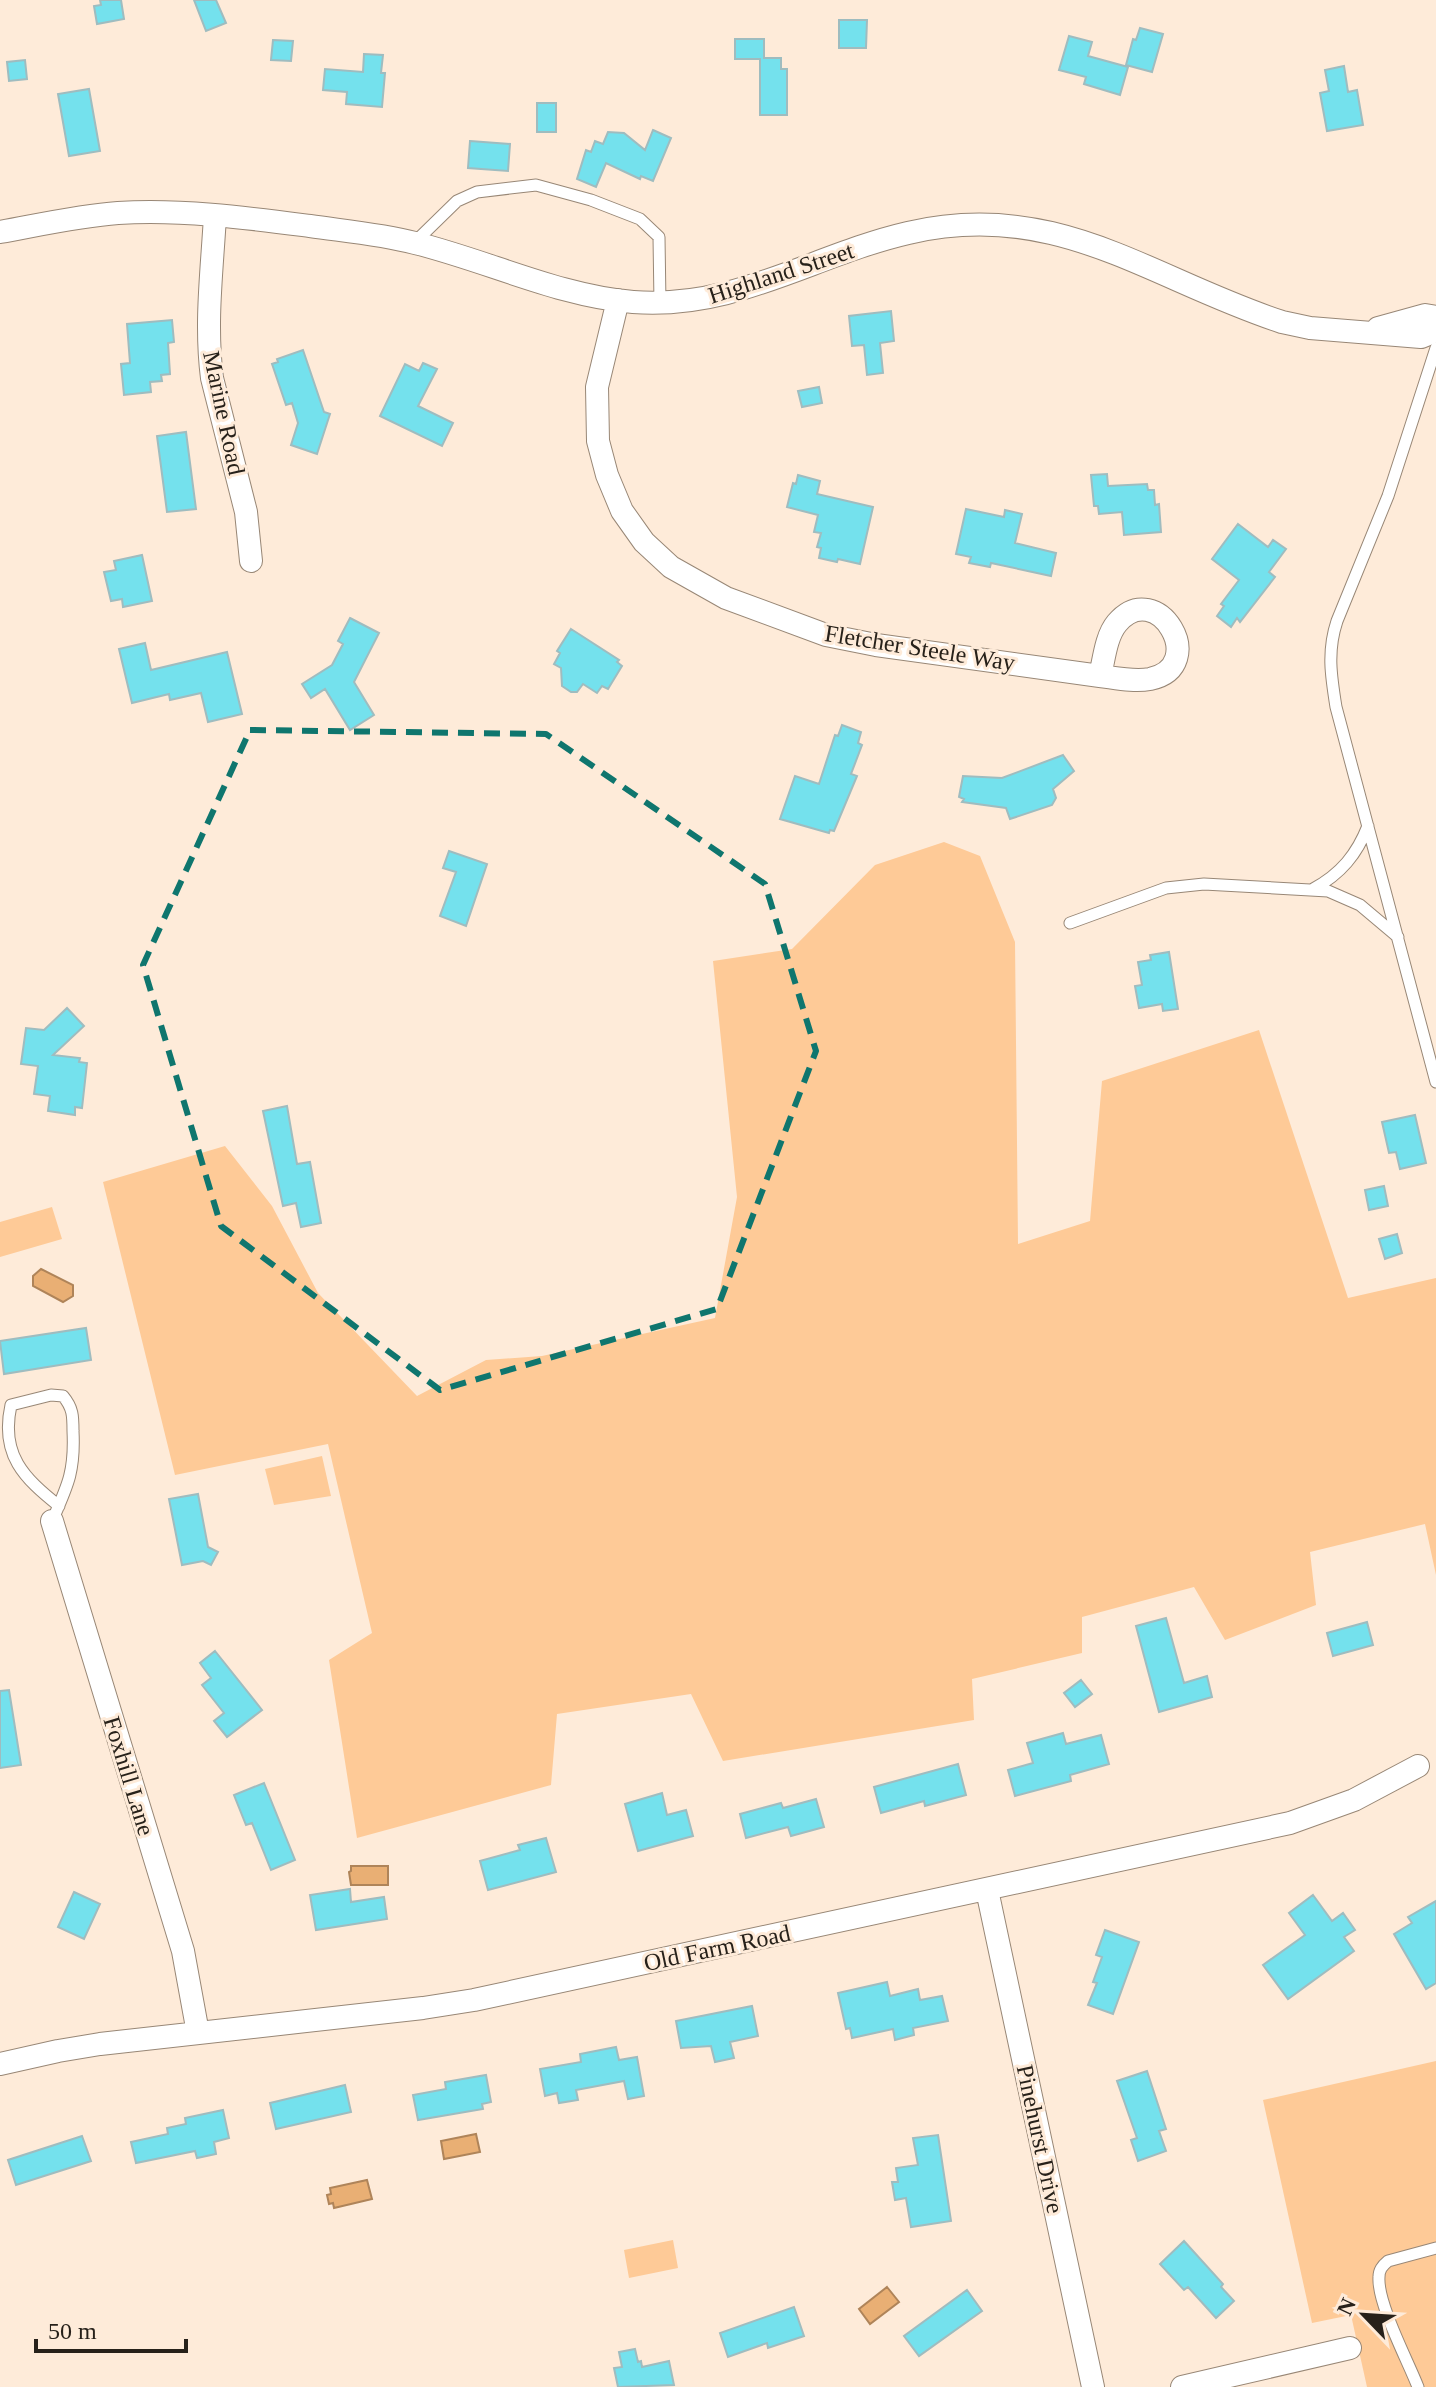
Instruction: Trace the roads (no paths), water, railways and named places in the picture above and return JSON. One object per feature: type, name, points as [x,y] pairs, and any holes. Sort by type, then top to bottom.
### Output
[{"type":"street","name":"Highland Street","points":[[0,232],[119,213],[215,216],[414,243],[586,294],[660,303],[690,302],[727,294],[910,232],[953,226],[1004,225],[1042,229],[1082,240],[1282,322],[1310,328],[1426,337],[1436,331]]},
{"type":"street","name":"Marine Road","points":[[215,216],[208,322],[209,359],[246,512],[251,561]]},
{"type":"street","name":"Fletcher Steele Way","points":[[618,300],[597,387],[598,441],[607,475],[622,511],[644,542],[671,567],[726,598],[826,635],[876,645],[1100,676],[1140,680],[1167,670],[1177,649],[1173,627],[1161,615],[1150,611],[1131,613],[1117,622],[1111,632],[1100,676]]},
{"type":"street","name":"Highland Street","points":[[1361,331],[1425,315],[1436,317]]},
{"type":"street","name":"Foxhill Lane","points":[[55,1513],[183,1951],[198,2033]]},
{"type":"street","name":"Old Farm Road","points":[[0,2064],[78,2047],[474,2000],[1290,1823],[1354,1800],[1418,1766]]},
{"type":"street","name":"Pinehurst Drive","points":[[987,1890],[1093,2387]]},
{"type":"street","points":[[1182,2387],[1350,2348]]},
{"type":"lane","points":[[414,243],[457,201],[477,192],[536,185],[591,200],[640,219],[659,237],[660,303]]},
{"type":"lane","points":[[1436,348],[1388,496],[1332,635],[1330,665],[1336,707],[1436,1082]]},
{"type":"lane","points":[[1313,889],[1339,872],[1349,861],[1368,825]]},
{"type":"lane","points":[[1070,923],[1166,888],[1186,885],[1313,889],[1343,896],[1360,905],[1398,937]]},
{"type":"lane","points":[[51,1395],[63,1396],[72,1408],[74,1460],[71,1478],[55,1513],[14,1471],[2,1447],[1,1433],[3,1418],[11,1405],[51,1395]]},
{"type":"lane","points":[[1418,2387],[1388,2313],[1379,2286],[1379,2272],[1382,2265],[1395,2258],[1436,2248]]}]
